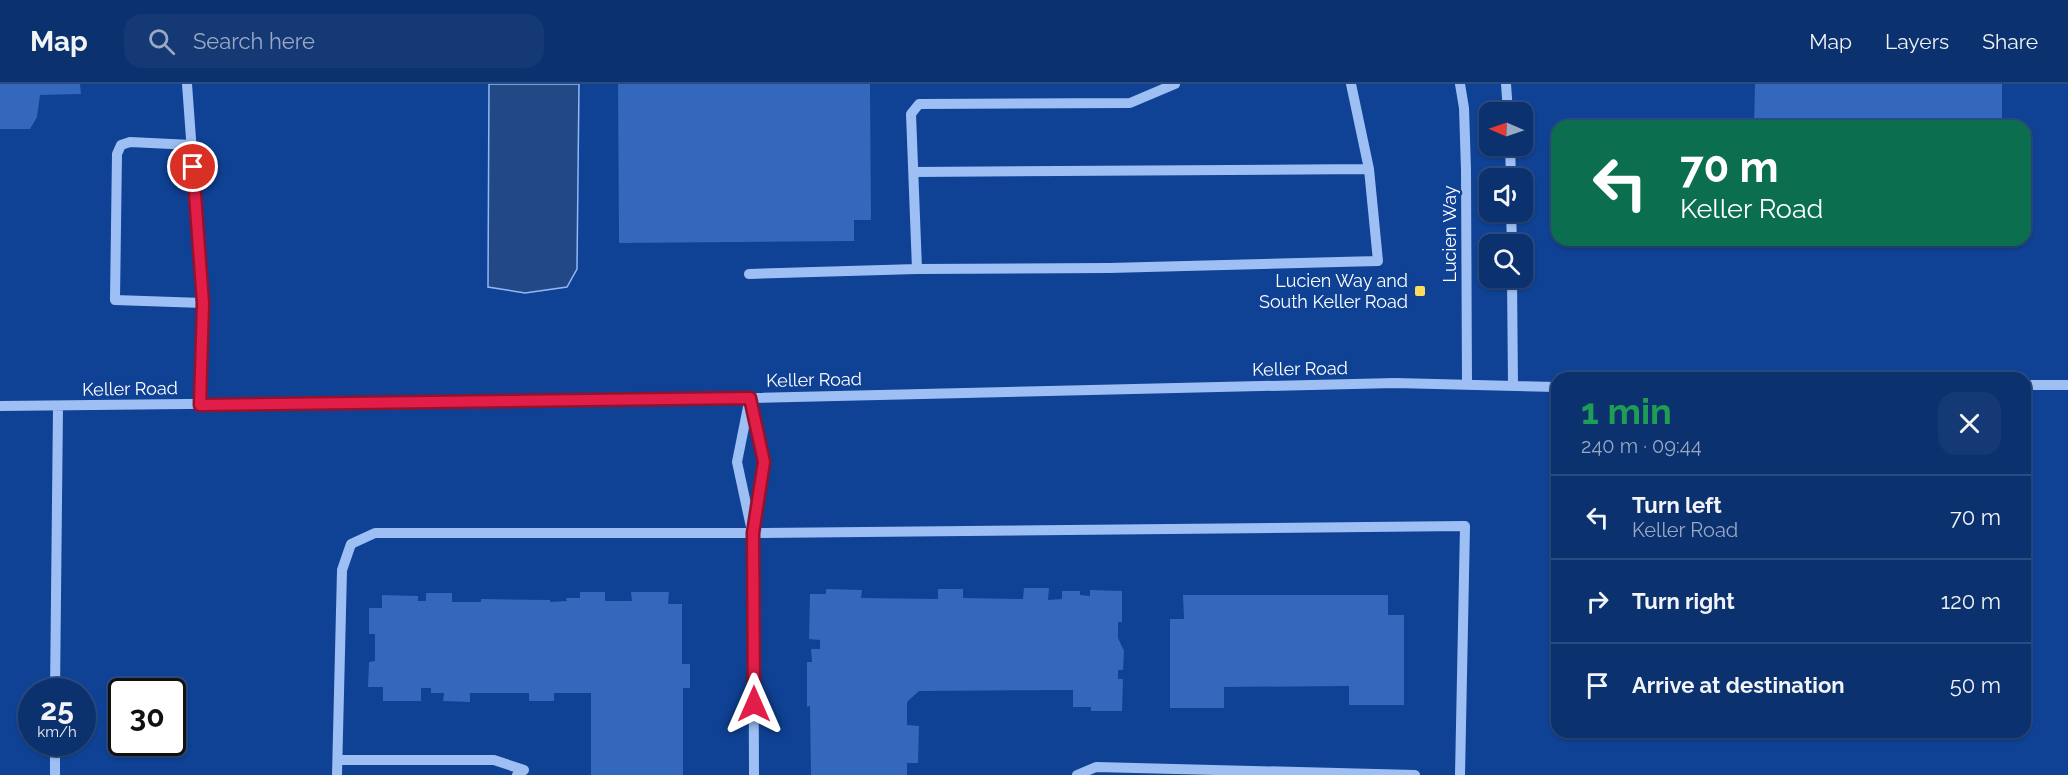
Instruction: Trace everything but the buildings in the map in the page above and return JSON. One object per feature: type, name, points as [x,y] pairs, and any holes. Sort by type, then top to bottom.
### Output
[{"type":"street","points":[[187,84],[203,303],[200,405]]},
{"type":"street","points":[[918,269],[911,114],[919,104],[1130,103],[1174,84]]},
{"type":"street","points":[[749,274],[1378,261],[1369,169],[1351,84]]},
{"type":"street","name":"Lucien Way","points":[[1461,84],[1466,170],[1467,385]]},
{"type":"street","points":[[1506,84],[1507,102]]},
{"type":"street","points":[[192,145],[130,142],[121,145],[117,154],[115,300],[203,303]]},
{"type":"street","points":[[914,172],[1369,169]]},
{"type":"street","points":[[1512,288],[1513,386]]},
{"type":"street","name":"Keller Road","points":[[0,406],[750,398],[1383,383],[1551,387]]},
{"type":"street","points":[[2031,385],[2068,385]]},
{"type":"street","points":[[750,398],[737,462],[753,533]]},
{"type":"street","points":[[750,398],[764,462],[753,533],[754,775]]},
{"type":"street","points":[[56,678],[58,406]]},
{"type":"street","points":[[337,775],[342,570],[351,544],[375,533],[753,533],[1465,526],[1460,775]]},
{"type":"street","points":[[55,756],[55,775]]},
{"type":"street","points":[[338,760],[494,760],[524,770],[517,775]]},
{"type":"street","points":[[1077,775],[1096,767],[1415,775]]},
{"type":"water","points":[[489,84],[579,84],[577,269],[567,287],[525,293],[488,287]]},
{"type":"place","name":"Lucien Way and South Keller Road","points":[[1420,291]]},
{"type":"route","points":[[193,167],[203,303],[200,405],[750,398],[764,462],[753,533],[754,704]]}]
